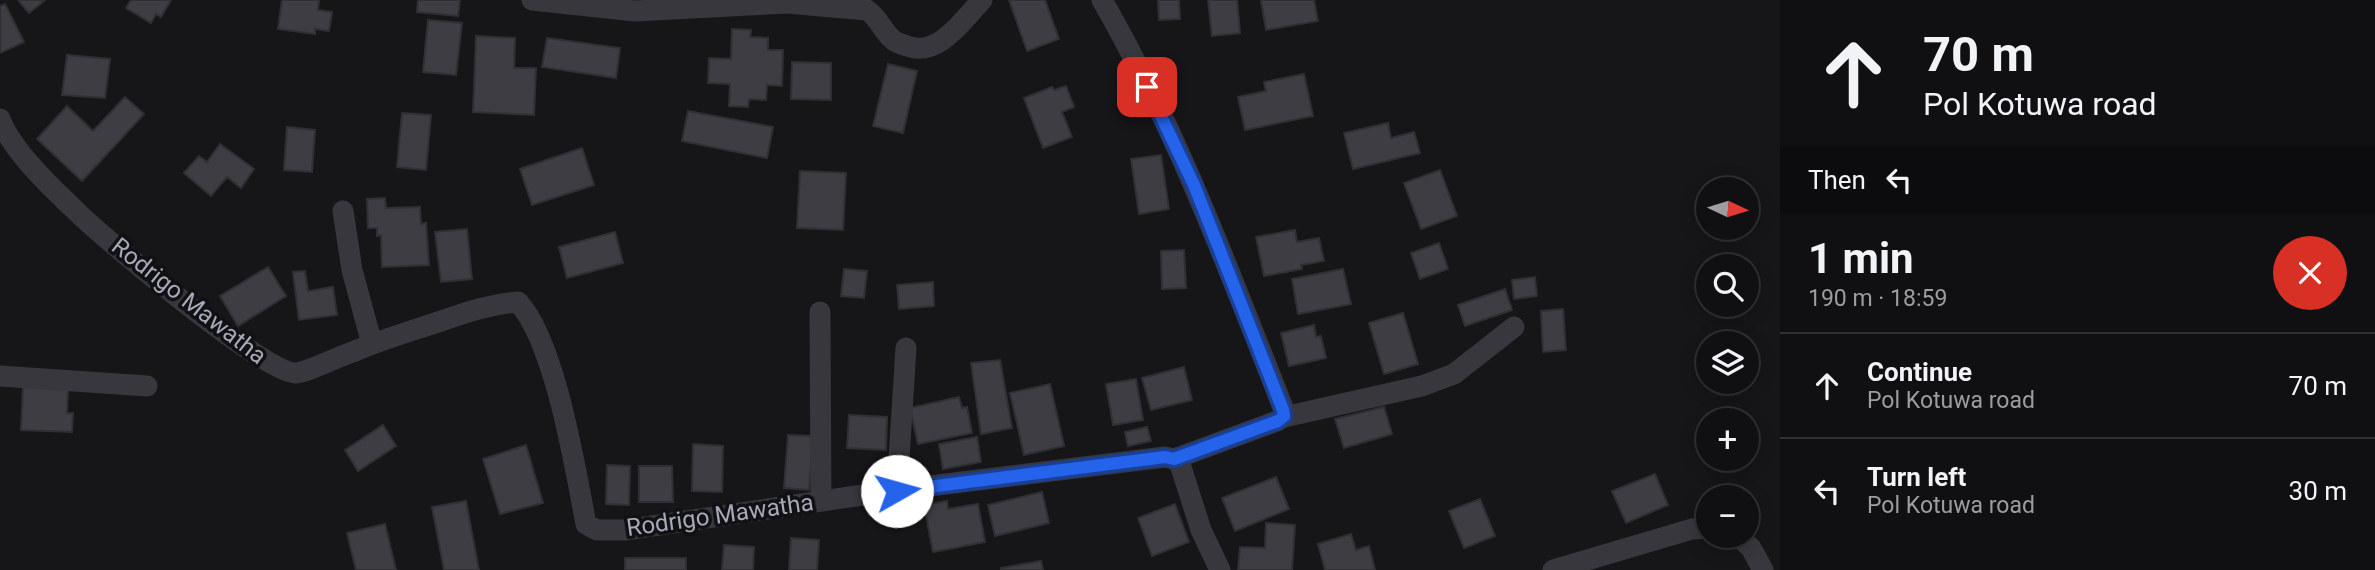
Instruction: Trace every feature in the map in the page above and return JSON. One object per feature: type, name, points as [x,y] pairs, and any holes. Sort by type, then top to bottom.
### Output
[{"type":"street","points":[[532,0],[635,11],[763,2],[867,9],[873,13],[894,42],[916,50],[932,47],[958,26],[982,0]]},
{"type":"street","points":[[1102,0],[1124,37],[1194,185],[1284,416]]},
{"type":"street","name":"Rodrigo Mawatha","points":[[0,119],[26,158],[78,213],[148,273],[268,363],[296,373],[474,310],[500,303],[518,302],[539,336],[554,381],[586,524],[597,530],[625,530],[897,491],[1165,457],[1174,459],[1278,421],[1284,416],[1422,386],[1454,374],[1514,327]]},
{"type":"street","points":[[343,211],[352,270],[372,344]]},
{"type":"street","points":[[820,312],[821,501]]},
{"type":"street","points":[[897,491],[906,348]]},
{"type":"street","points":[[0,376],[147,386]]},
{"type":"street","points":[[1174,459],[1180,464],[1201,530],[1220,570]]},
{"type":"street","points":[[1553,570],[1579,566],[1696,529]]},
{"type":"street","points":[[1751,548],[1763,570]]},
{"type":"building","points":[[18,0],[45,0],[29,13]]},
{"type":"building","points":[[131,0],[171,0],[161,17],[156,14],[151,23],[126,8]]},
{"type":"building","points":[[282,0],[319,0],[318,10],[332,12],[329,31],[315,29],[315,34],[278,29]]},
{"type":"building","points":[[418,0],[460,0],[458,16],[417,12]]},
{"type":"building","points":[[1009,0],[1045,0],[1059,39],[1027,51]]},
{"type":"building","points":[[1158,0],[1179,0],[1180,19],[1159,20]]},
{"type":"building","points":[[1208,0],[1237,0],[1240,33],[1212,36]]},
{"type":"building","points":[[1261,0],[1314,0],[1318,21],[1266,30]]},
{"type":"building","points":[[5,4],[24,42],[0,53],[0,6]]},
{"type":"building","points":[[428,20],[462,23],[456,75],[423,72]]},
{"type":"building","points":[[732,29],[751,30],[750,37],[768,38],[768,50],[783,50],[782,86],[767,85],[766,100],[749,99],[748,107],[729,106],[730,84],[708,83],[709,58],[731,59]]},
{"type":"building","points":[[476,36],[515,38],[514,68],[536,68],[534,115],[473,112]]},
{"type":"building","points":[[547,38],[620,48],[616,78],[542,67]]},
{"type":"building","points":[[67,55],[110,59],[105,98],[62,95]]},
{"type":"building","points":[[792,62],[831,63],[831,100],[791,99]]},
{"type":"building","points":[[888,64],[917,71],[903,133],[873,126]]},
{"type":"building","points":[[1304,74],[1313,116],[1245,130],[1238,97],[1266,91],[1264,82]]},
{"type":"building","points":[[1066,86],[1074,107],[1062,112],[1072,137],[1043,148],[1024,98],[1052,87],[1054,90]]},
{"type":"building","points":[[125,97],[144,114],[82,181],[37,139],[67,106],[93,131]]},
{"type":"building","points":[[688,111],[773,127],[767,158],[682,141]]},
{"type":"building","points":[[402,113],[431,115],[426,170],[397,167]]},
{"type":"building","points":[[1388,123],[1391,138],[1414,132],[1420,153],[1353,169],[1344,133]]},
{"type":"building","points":[[287,127],[315,130],[312,172],[284,170]]},
{"type":"building","points":[[220,144],[254,169],[241,188],[227,177],[211,196],[184,173],[199,156],[207,162]]},
{"type":"building","points":[[582,148],[594,185],[532,205],[520,169]]},
{"type":"building","points":[[1161,155],[1169,209],[1139,214],[1131,159]]},
{"type":"building","points":[[1440,170],[1457,216],[1421,229],[1404,183]]},
{"type":"building","points":[[800,171],[846,173],[843,230],[797,228]]},
{"type":"building","points":[[385,198],[386,208],[420,207],[421,224],[426,223],[429,265],[382,267],[381,235],[377,236],[377,228],[368,228],[367,199]]},
{"type":"building","points":[[467,229],[472,279],[441,282],[435,232]]},
{"type":"building","points":[[1295,230],[1297,242],[1319,238],[1324,261],[1301,265],[1302,269],[1264,276],[1256,237]]},
{"type":"building","points":[[615,232],[623,263],[567,278],[559,247]]},
{"type":"building","points":[[1439,243],[1448,269],[1420,279],[1411,253]]},
{"type":"building","points":[[1184,250],[1186,288],[1162,289],[1161,251]]},
{"type":"building","points":[[268,267],[286,296],[238,326],[220,296]]},
{"type":"building","points":[[844,269],[867,271],[864,298],[841,296]]},
{"type":"building","points":[[1343,269],[1351,304],[1298,314],[1292,279]]},
{"type":"building","points":[[305,271],[308,291],[333,287],[337,315],[299,320],[293,272]]},
{"type":"building","points":[[1535,277],[1537,296],[1514,299],[1512,280]]},
{"type":"building","points":[[933,282],[934,306],[899,309],[897,285]]},
{"type":"building","points":[[1505,289],[1512,310],[1465,326],[1458,305]]},
{"type":"building","points":[[1563,309],[1566,350],[1543,352],[1541,311]]},
{"type":"building","points":[[1403,313],[1418,364],[1384,374],[1369,323]]},
{"type":"building","points":[[1314,325],[1316,337],[1321,336],[1326,358],[1289,366],[1281,333]]},
{"type":"building","points":[[1000,360],[1012,428],[981,434],[971,363]]},
{"type":"building","points":[[1184,367],[1192,400],[1151,410],[1142,378]]},
{"type":"building","points":[[1136,379],[1143,420],[1113,425],[1106,384]]},
{"type":"building","points":[[1050,384],[1064,446],[1024,455],[1010,393]]},
{"type":"building","points":[[23,387],[68,389],[67,413],[73,413],[72,432],[21,430]]},
{"type":"building","points":[[959,397],[962,408],[967,407],[972,433],[918,444],[910,408]]},
{"type":"building","points":[[1384,407],[1392,434],[1344,448],[1335,419]]},
{"type":"building","points":[[849,415],[887,417],[886,450],[847,448]]},
{"type":"building","points":[[383,425],[396,446],[358,471],[345,450]]},
{"type":"building","points":[[1147,427],[1151,441],[1128,446],[1125,432]]},
{"type":"building","points":[[788,435],[813,436],[809,490],[784,488]]},
{"type":"building","points":[[977,437],[981,462],[943,469],[939,444]]},
{"type":"building","points":[[693,444],[723,446],[722,492],[692,491]]},
{"type":"building","points":[[526,445],[543,503],[500,514],[483,459]]},
{"type":"building","points":[[607,465],[630,466],[629,505],[606,504]]},
{"type":"building","points":[[639,466],[672,466],[673,502],[639,502]]},
{"type":"building","points":[[1655,474],[1668,505],[1626,523],[1612,491]]},
{"type":"building","points":[[1276,477],[1289,509],[1235,531],[1222,498]]},
{"type":"building","points":[[1042,492],[1049,523],[995,536],[988,505]]},
{"type":"building","points":[[1480,499],[1495,536],[1464,548],[1449,511]]},
{"type":"building","points":[[466,501],[479,570],[444,570],[432,507]]},
{"type":"building","points":[[947,501],[948,509],[978,504],[985,542],[933,552],[924,505]]},
{"type":"building","points":[[1175,504],[1189,542],[1152,556],[1138,518]]},
{"type":"building","points":[[1266,523],[1295,525],[1292,570],[1238,570],[1240,547],[1265,548]]},
{"type":"building","points":[[385,524],[396,570],[356,570],[347,533]]},
{"type":"building","points":[[1351,534],[1356,550],[1369,546],[1375,570],[1325,570],[1318,544]]},
{"type":"building","points":[[791,538],[819,540],[817,570],[789,570]]},
{"type":"building","points":[[724,545],[754,547],[753,570],[722,570]]},
{"type":"building","points":[[625,558],[686,558],[686,570],[625,570]]},
{"type":"building","points":[[1041,561],[1043,570],[1001,570],[1001,568]]},
{"type":"route","points":[[897,491],[1165,457],[1174,459],[1278,421],[1284,416],[1194,185],[1147,87]]}]
